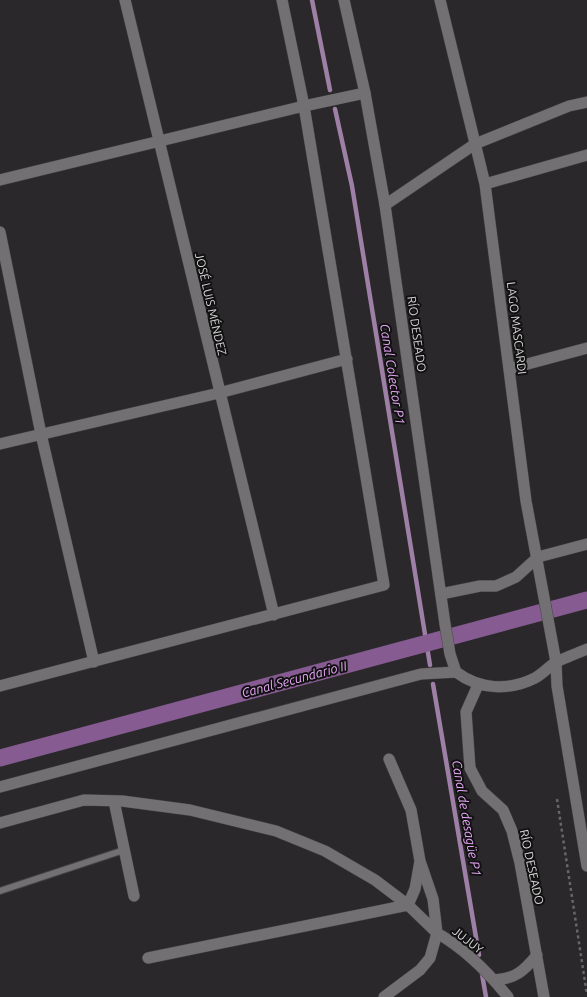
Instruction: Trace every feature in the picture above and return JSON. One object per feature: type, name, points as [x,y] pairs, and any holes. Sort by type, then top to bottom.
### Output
[{"type":"street","name":"JOSÉ LUIS MÉNDEZ","points":[[125,0],[274,615]]},
{"type":"street","points":[[0,686],[384,585],[304,106],[282,0]]},
{"type":"street","name":"RÍO DESEADO","points":[[344,0],[365,93],[385,205],[445,624],[450,654],[456,672]]},
{"type":"street","name":"LAGO MASCARDI","points":[[440,0],[485,184],[526,501],[545,595],[556,662],[557,686],[587,866]]},
{"type":"street","points":[[0,180],[304,106],[365,93]]},
{"type":"street","points":[[385,205],[475,144],[569,106],[587,102]]},
{"type":"street","points":[[485,184],[587,155]]},
{"type":"street","points":[[0,232],[41,434],[94,662]]},
{"type":"street","points":[[509,369],[587,348]]},
{"type":"street","points":[[0,444],[347,360]]},
{"type":"street","points":[[441,594],[480,586],[496,586],[516,577],[538,557],[587,544]]},
{"type":"street","points":[[0,787],[421,674],[456,672],[478,685],[499,687],[524,683],[545,671],[556,662],[587,649]]},
{"type":"street","name":"RÍO DESEADO","points":[[478,685],[466,712],[470,768],[482,791],[503,810],[512,831],[544,997]]},
{"type":"street","points":[[389,759],[411,810],[420,861],[433,899],[438,933]]},
{"type":"street","points":[[0,823],[84,800],[114,801],[190,810],[276,831],[325,851],[374,880],[408,905],[438,933]]},
{"type":"street","points":[[114,801],[134,896]]},
{"type":"street","points":[[408,905],[415,889],[420,861]]},
{"type":"street","points":[[148,958],[408,905]]},
{"type":"street","name":"JUJUY","points":[[384,997],[420,970],[430,958],[438,933],[456,943],[494,980],[508,997]]},
{"type":"street","points":[[494,980],[508,979],[517,974],[528,967],[536,955]]},
{"type":"lane","points":[[0,891],[124,850]]},
{"type":"path","points":[[557,799],[587,995]]},
{"type":"waterway","name":"Canal Colector P1","points":[[312,0],[330,90]]},
{"type":"waterway","name":"Canal Colector P1","points":[[335,109],[352,186],[430,665]]},
{"type":"waterway","name":"Canal Secundario II","points":[[0,758],[587,600]]},
{"type":"waterway","name":"Canal de desagüe P1","points":[[433,684],[479,955]]},
{"type":"waterway","name":"Canal de desagüe P1","points":[[482,974],[486,997]]}]
